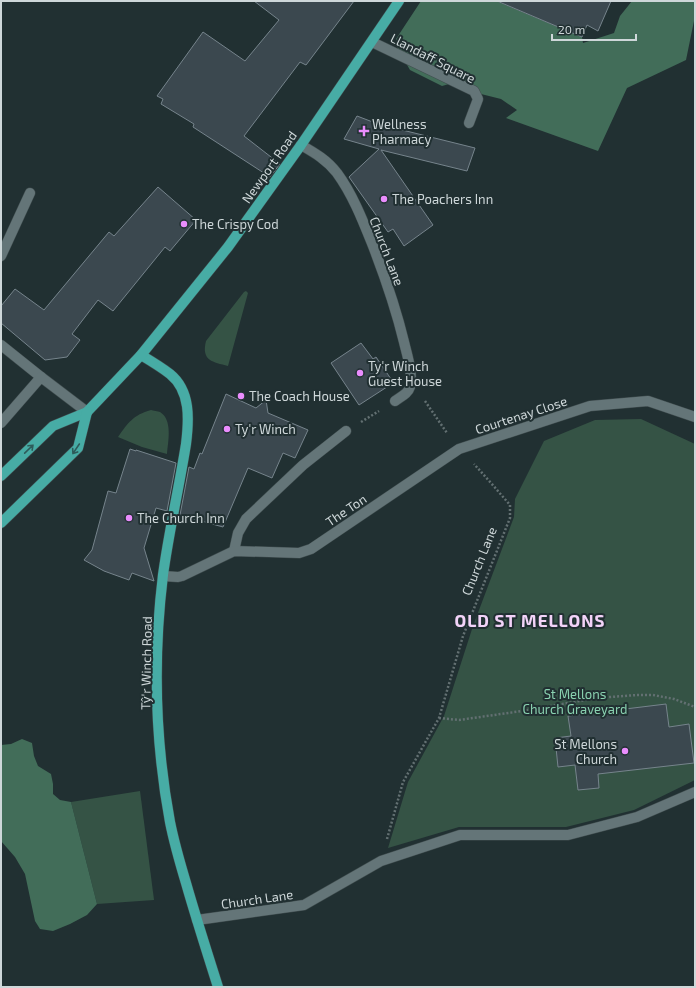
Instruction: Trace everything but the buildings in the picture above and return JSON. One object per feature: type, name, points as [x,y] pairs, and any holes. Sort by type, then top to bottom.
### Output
[{"type":"main road","name":"Newport Road","points":[[1,476],[53,426],[87,412],[141,355],[228,247],[301,145],[399,1]]},
{"type":"main road","name":"Tŷ'r Winch Road","points":[[141,355],[171,374],[185,394],[187,403],[188,432],[163,576],[159,622],[157,676],[158,728],[162,774],[170,824],[180,863],[218,987]]},
{"type":"main road","name":"Newport Road","points":[[1,523],[78,448],[87,412]]},
{"type":"street","name":"Llandaff Square","points":[[372,42],[474,91],[478,99],[470,124]]},
{"type":"street","name":"Church Lane","points":[[301,145],[321,156],[336,171],[346,186],[362,219],[380,265],[402,332],[408,360],[410,388]]},
{"type":"street","points":[[1,256],[30,193]]},
{"type":"street","points":[[1,345],[87,412]]},
{"type":"street","points":[[1,423],[41,377]]},
{"type":"street","points":[[395,401],[405,394],[410,388]]},
{"type":"street","name":"Courtenay Close","points":[[459,449],[590,406],[648,401],[695,417]]},
{"type":"street","points":[[234,551],[238,533],[246,519],[303,465],[346,431]]},
{"type":"street","name":"The Ton","points":[[163,576],[182,576],[234,551],[299,553],[311,549],[459,449]]},
{"type":"street","name":"Church Lane","points":[[197,920],[304,905],[381,861],[460,835],[568,834],[637,817],[695,792]]},
{"type":"path","name":"Church Lane","points":[[381,861],[403,782],[440,718],[463,636],[510,518],[510,505],[447,435],[422,396],[410,388]]},
{"type":"path","points":[[346,431],[395,401]]},
{"type":"path","points":[[440,718],[459,720],[522,712],[597,698],[637,695],[653,695],[674,699],[695,707]]},
{"type":"green space","points":[[421,1],[496,1],[582,37],[583,43],[614,33],[620,16],[632,1],[695,1],[695,16],[686,60],[627,88],[598,151],[506,118],[517,110],[501,99],[481,94],[463,80],[442,86],[410,70],[397,47],[396,39]]},
{"type":"green space","points":[[246,291],[248,293],[228,366],[213,362],[205,353],[206,341]]},
{"type":"green space","points":[[151,410],[160,412],[167,420],[169,438],[167,454],[142,447],[118,437],[135,417]]},
{"type":"green space","name":"St Mellons Church Graveyard","points":[[641,419],[695,444],[695,780],[634,810],[566,827],[459,827],[388,848],[408,782],[444,716],[473,626],[514,517],[515,499],[544,441],[595,420]]},
{"type":"green space","points":[[22,739],[32,743],[34,756],[38,766],[51,774],[53,794],[60,800],[71,802],[97,904],[87,915],[53,931],[40,929],[35,921],[25,874],[15,857],[1,841],[1,745],[11,744]]},
{"type":"green space","points":[[140,791],[154,900],[97,904],[71,802]]},
{"type":"place","name":"Wellness Pharmacy","points":[[364,131]]},
{"type":"place","name":"The Poachers Inn","points":[[384,199]]},
{"type":"place","name":"The Crispy Cod","points":[[184,224]]},
{"type":"place","name":"Ty'r Winch Guest House","points":[[360,373]]},
{"type":"place","name":"The Coach House","points":[[241,396]]},
{"type":"place","name":"Ty'r Winch","points":[[227,429]]},
{"type":"place","name":"The Church Inn","points":[[129,518]]},
{"type":"place","name":"St Mellons Church","points":[[625,751]]},
{"type":"district","name":"OLD ST MELLONS","points":[[530,620]]}]
